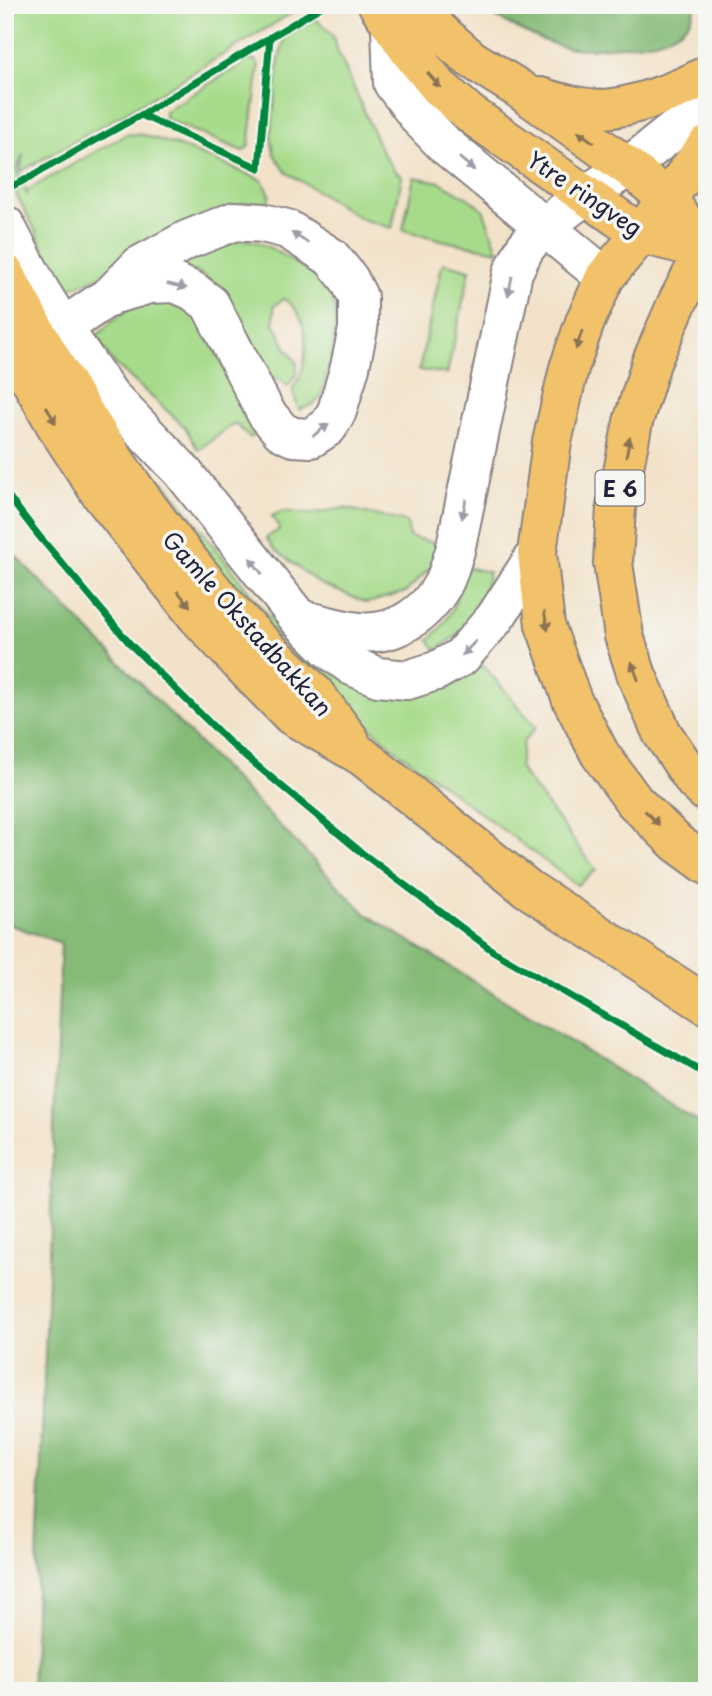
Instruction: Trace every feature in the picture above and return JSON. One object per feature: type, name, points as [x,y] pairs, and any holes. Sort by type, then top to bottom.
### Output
[{"type":"main road","name":"Ytre ringveg","points":[[395,12],[438,30],[471,60],[519,89],[628,167],[667,198],[706,249]]},
{"type":"main road","name":"Ytre ringveg","points":[[395,12],[411,53],[439,87],[470,114],[641,234],[706,249]]},
{"type":"main road","name":"Ytre ringveg","points":[[519,89],[557,103],[603,109],[639,103],[707,75]]},
{"type":"main road","points":[[707,145],[641,234],[605,277],[585,323],[569,368],[552,442],[537,553],[545,625],[572,700],[600,754],[634,801],[677,843],[707,865]]},
{"type":"main road","name":"E 6","points":[[706,249],[677,303],[656,351],[633,422],[616,507],[613,563],[624,636],[636,676],[663,733],[695,782],[707,793]]},
{"type":"main road","name":"Gamle Okstadbakkan","points":[[5,272],[32,340],[58,429],[100,493],[196,615],[244,667],[291,715],[362,756],[528,889],[707,1005]]},
{"type":"main road","name":"Gamle Okstadbakkan","points":[[32,340],[169,536],[219,598],[314,693],[362,756]]},
{"type":"lane","name":"Ytre ringveg","points":[[395,12],[393,83],[420,120],[445,145],[605,277]]},
{"type":"lane","points":[[299,619],[359,633],[387,630],[410,621],[432,600],[444,582],[455,551],[513,272],[524,248],[542,227],[628,167],[707,104]]},
{"type":"lane","points":[[32,340],[111,295],[150,285],[175,283],[193,290],[210,304],[266,413],[281,431],[293,437],[311,438],[328,427],[337,411],[358,329],[358,297],[349,279],[331,257],[287,229],[263,223],[234,221],[187,240],[139,266],[111,295]]},
{"type":"lane","points":[[5,225],[39,289],[32,340]]},
{"type":"lane","points":[[32,340],[110,396],[182,471],[299,619],[329,649],[352,666],[377,677],[407,680],[436,671],[461,657],[495,618],[537,553]]},
{"type":"lane","points":[[110,396],[125,476]]},
{"type":"green space","points":[[5,5],[305,5],[136,107],[20,172],[23,154],[17,170],[27,194],[28,190],[127,134],[144,135],[179,146],[262,180],[270,194],[268,204],[245,203],[98,277],[78,286],[62,288],[5,173]]},
{"type":"green space","points":[[472,5],[695,5],[685,26],[666,38],[583,49],[568,48],[538,38]]},
{"type":"green space","points":[[316,19],[332,34],[382,152],[394,170],[402,176],[392,228],[362,219],[286,172],[274,154],[271,136],[279,59],[286,35]]},
{"type":"green space","points":[[250,59],[255,60],[259,66],[249,146],[243,151],[165,119],[165,111]]},
{"type":"green space","points":[[414,177],[440,182],[483,209],[498,251],[403,230]]},
{"type":"green space","points":[[235,239],[254,241],[271,248],[313,275],[328,290],[333,302],[336,329],[321,397],[314,404],[299,410],[292,389],[303,368],[306,341],[304,328],[292,306],[283,299],[274,306],[274,323],[297,363],[297,373],[288,386],[279,379],[265,379],[221,290],[201,274],[169,264]]},
{"type":"green space","points":[[444,263],[470,270],[447,374],[419,370]]},
{"type":"green space","points":[[165,300],[182,303],[196,312],[258,431],[250,438],[235,423],[198,450],[185,427],[112,361],[96,337],[134,305]]},
{"type":"green space","points":[[162,482],[165,482],[264,611],[285,634],[319,662],[423,693],[448,688],[483,665],[536,727],[523,742],[519,768],[596,870],[577,885],[400,753],[342,703],[295,657],[172,515]]},
{"type":"green space","points":[[344,508],[406,522],[409,537],[440,544],[431,567],[406,592],[367,603],[318,583],[274,549],[266,538],[280,529],[272,516],[283,511],[309,514]]},
{"type":"green space","points":[[5,545],[366,914],[707,1127],[707,1691],[32,1691],[61,943],[5,923]]},
{"type":"green space","points":[[465,567],[489,572],[482,599],[466,626],[436,650],[429,640],[444,623],[453,607]]},
{"type":"cycle path","points":[[5,189],[141,115],[324,5]]},
{"type":"cycle path","points":[[141,115],[259,168],[270,37]]},
{"type":"cycle path","points":[[5,492],[131,645],[231,744],[362,853],[493,951],[707,1075]]}]
